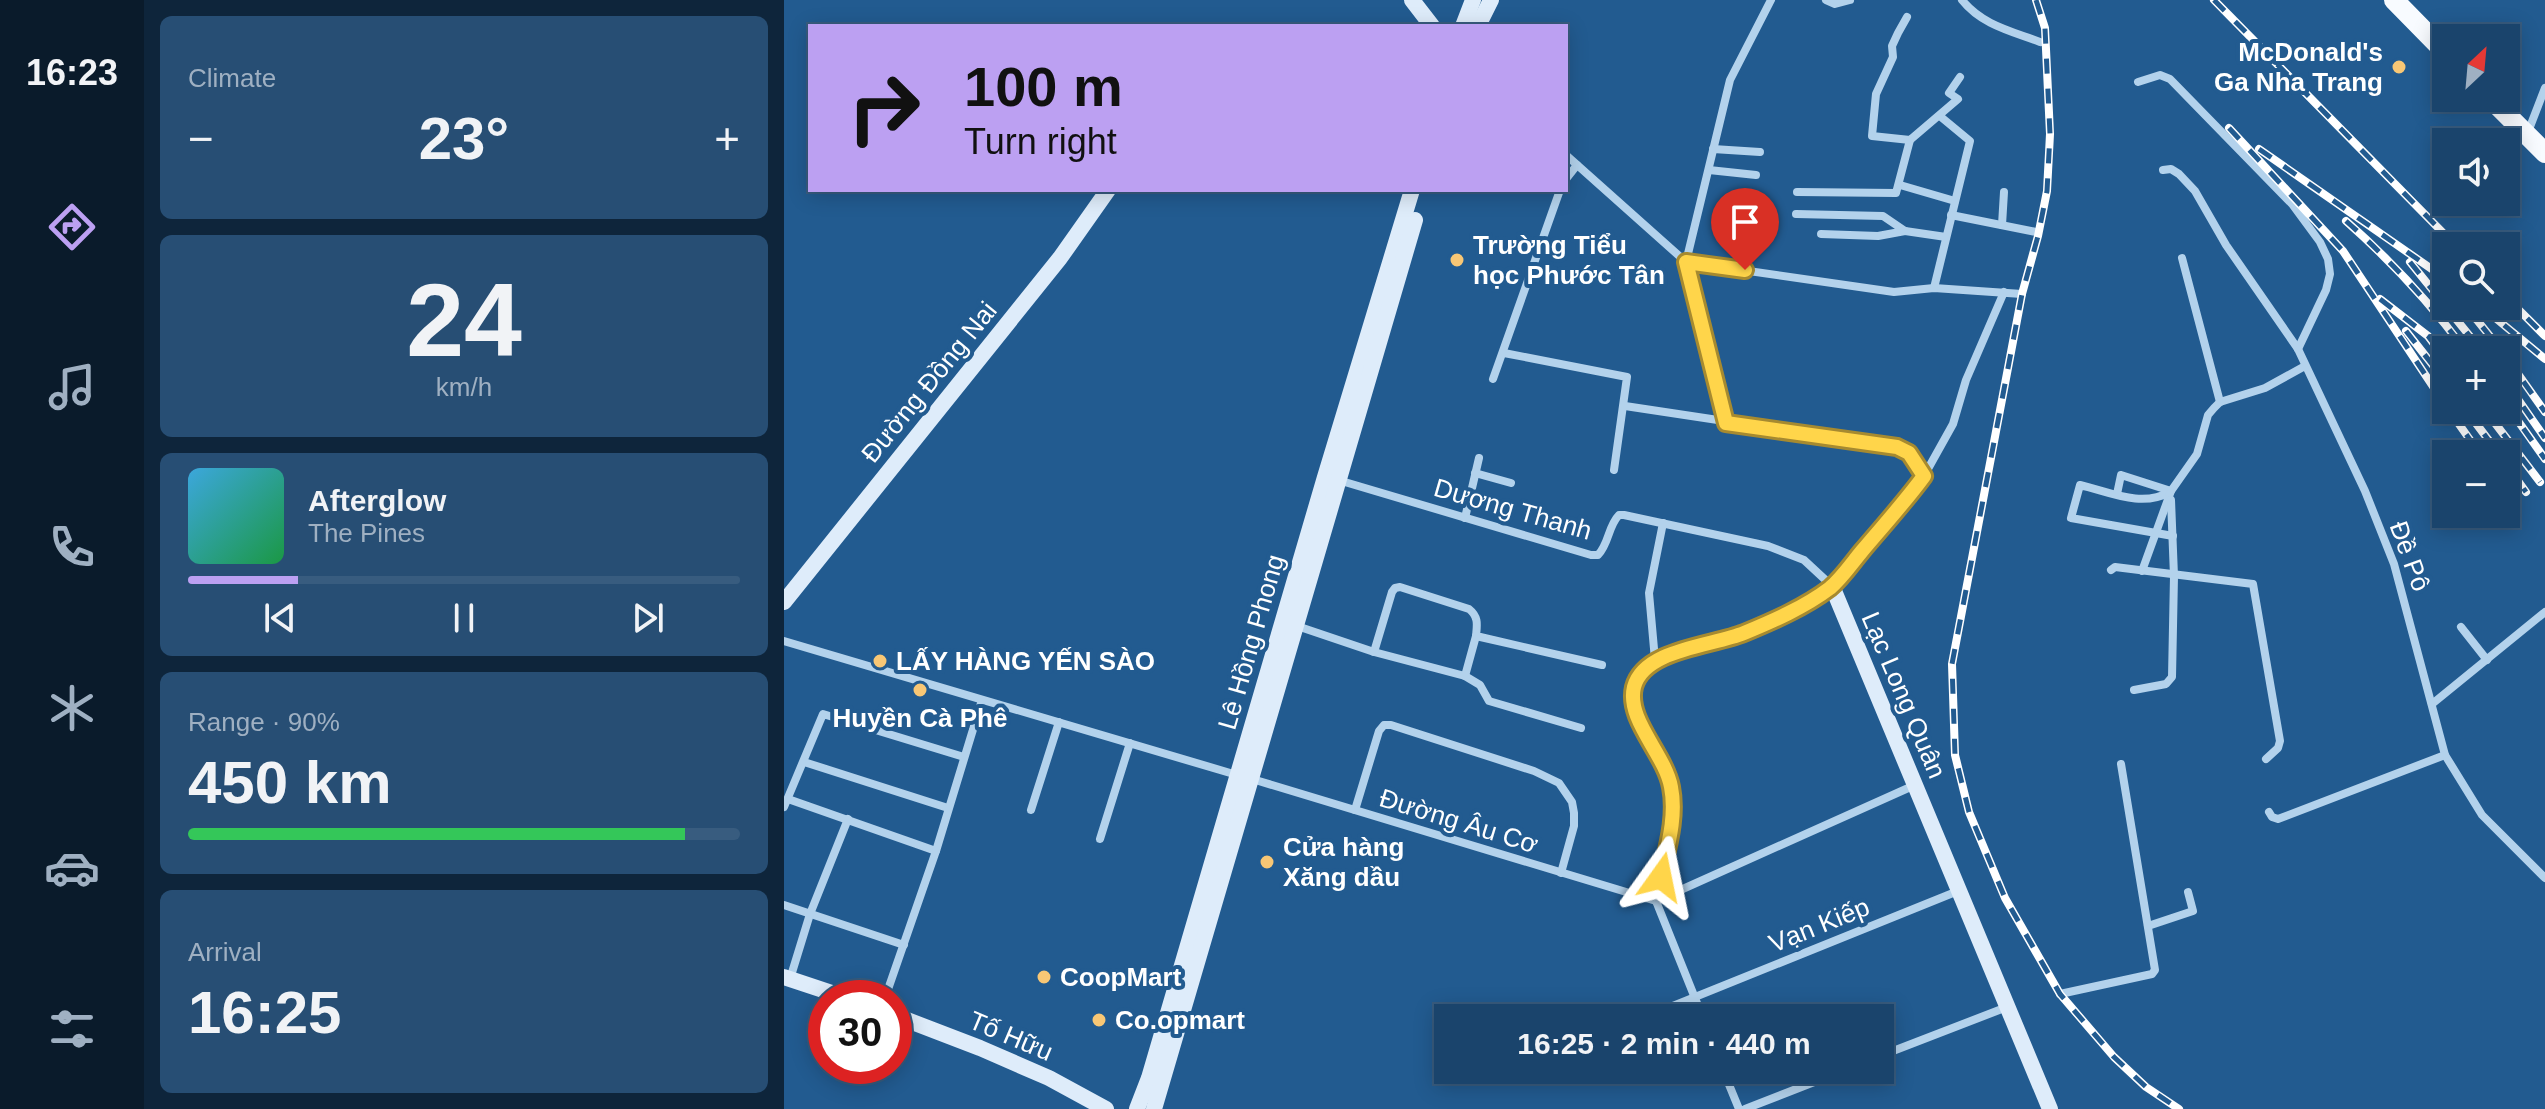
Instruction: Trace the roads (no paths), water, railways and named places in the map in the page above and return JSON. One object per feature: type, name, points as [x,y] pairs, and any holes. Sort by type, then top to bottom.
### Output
[{"type":"main road","points":[[1412,0],[1430,24]]},
{"type":"main road","points":[[1464,24],[1473,0]]},
{"type":"main road","points":[[1479,24],[1491,0]]},
{"type":"main road","points":[[2394,0],[2432,39]]},
{"type":"main road","points":[[2504,112],[2545,153]]},
{"type":"main road","name":"Đường Đồng Nai","points":[[786,592],[1060,258],[1107,192]]},
{"type":"main road","name":"Lê Hồng Phong","points":[[1154,1109],[1244,777],[1411,192]]},
{"type":"main road","name":"Lê Hồng Phong","points":[[1137,1109],[1244,777],[1297,626],[1331,478],[1422,192]]},
{"type":"main road","name":"Lạc Long Quân","points":[[1832,586],[2050,1109]]},
{"type":"main road","points":[[787,978],[808,985]]},
{"type":"main road","name":"Tố Hữu","points":[[912,1022],[1036,1072],[1106,1109]]},
{"type":"street","points":[[1726,423],[1686,262],[1730,80],[1771,0]]},
{"type":"street","points":[[1826,0],[1835,4],[1850,0]]},
{"type":"street","points":[[1962,0],[1973,13],[1991,24],[2040,42]]},
{"type":"street","points":[[1907,17],[1892,46],[1893,57],[1876,94],[1872,136],[1910,140]]},
{"type":"street","points":[[2138,82],[2160,75],[2170,79],[2292,204],[2320,242],[2328,259],[2330,274],[2326,290],[2298,349]]},
{"type":"street","points":[[1797,192],[1896,193],[1910,140],[1941,117],[1958,99],[1949,93],[1960,77]]},
{"type":"street","points":[[2527,135],[2545,88]]},
{"type":"street","points":[[1934,288],[1970,141],[1941,117]]},
{"type":"street","points":[[1713,149],[1760,152]]},
{"type":"street","points":[[1568,157],[1686,262],[1894,292],[1934,288],[2022,294]]},
{"type":"street","points":[[1568,176],[1577,165]]},
{"type":"street","name":"Đề Pô","points":[[2163,170],[2171,169],[2189,183],[2226,245],[2298,349],[2365,491],[2394,564],[2445,755],[2482,815],[2545,878]]},
{"type":"street","points":[[1709,170],[1756,175]]},
{"type":"street","points":[[1900,185],[1955,201]]},
{"type":"street","points":[[1493,379],[1559,192]]},
{"type":"street","points":[[2002,225],[2004,192]]},
{"type":"street","points":[[1796,214],[1883,216],[1905,231]]},
{"type":"street","points":[[1951,215],[2036,232]]},
{"type":"street","points":[[1821,234],[1878,236],[1905,231],[1946,237]]},
{"type":"street","points":[[2182,258],[2220,402]]},
{"type":"street","points":[[1697,1004],[1656,901],[1670,830],[1672,789],[1666,769],[1637,716],[1632,699],[1635,684],[1642,670],[1655,660],[1753,629],[1790,612],[1832,586],[1924,476],[1953,424],[1966,380],[2004,292]]},
{"type":"street","points":[[1504,353],[1627,377],[1614,470]]},
{"type":"street","points":[[2142,571],[2171,491],[2197,454],[2208,415],[2220,402],[2265,388],[2305,366]]},
{"type":"street","points":[[1625,406],[1897,447],[1909,453],[1924,476]]},
{"type":"street","points":[[1465,518],[1479,458]]},
{"type":"street","points":[[1475,473],[1511,483]]},
{"type":"street","points":[[2117,494],[2121,475],[2171,491]]},
{"type":"street","name":"Dương Thanh","points":[[1331,478],[1591,555],[1598,555],[1603,550],[1619,515],[1663,523],[1768,546],[1804,560],[1832,586]]},
{"type":"street","points":[[2171,491],[2156,499],[2141,500],[2080,485],[2071,518],[2173,536]]},
{"type":"street","points":[[2134,690],[2166,684],[2172,677],[2174,576],[2171,491]]},
{"type":"street","points":[[1655,660],[1649,593],[1663,523]]},
{"type":"street","points":[[2111,570],[2115,567],[2253,584],[2280,741],[2278,748],[2266,759]]},
{"type":"street","points":[[1374,652],[1395,588],[1400,587],[1475,613],[1476,636],[1465,676]]},
{"type":"street","points":[[2432,704],[2545,612]]},
{"type":"street","points":[[1297,626],[1374,652],[1465,676],[1480,685],[1489,701],[1581,728]]},
{"type":"street","points":[[2461,627],[2487,660]]},
{"type":"street","points":[[1476,636],[1602,665]]},
{"type":"street","name":"Đường Âu Cơ","points":[[784,641],[1656,901]]},
{"type":"street","points":[[891,980],[936,851],[982,700]]},
{"type":"street","points":[[936,851],[848,819],[786,803],[823,714],[964,757]]},
{"type":"street","points":[[1031,810],[1059,722]]},
{"type":"street","points":[[1355,810],[1379,731],[1384,725],[1391,725],[1534,771],[1559,783],[1572,802],[1574,813],[1574,826],[1561,873]]},
{"type":"street","points":[[1100,839],[1130,743]]},
{"type":"street","points":[[2269,812],[2278,819],[2445,755]]},
{"type":"street","points":[[804,762],[948,808]]},
{"type":"street","points":[[2060,994],[2152,974],[2156,966],[2121,764]]},
{"type":"street","points":[[1656,901],[1915,785]]},
{"type":"street","points":[[787,978],[848,819]]},
{"type":"street","name":"Vạn Kiếp","points":[[1677,1004],[1959,890]]},
{"type":"street","points":[[2148,926],[2193,911],[2188,892]]},
{"type":"street","points":[[784,905],[904,945]]},
{"type":"street","points":[[1894,1051],[2008,1007]]},
{"type":"street","points":[[1730,1084],[1742,1109],[1808,1084]]},
{"type":"railway","points":[[2036,0],[2045,28],[2050,134],[2047,191],[2022,294],[1952,664],[1955,755],[1969,812],[2005,898],[2060,994],[2114,1057],[2146,1087],[2179,1109]]},
{"type":"railway","points":[[2214,0],[2442,232]]},
{"type":"railway","points":[[2229,128],[2343,251],[2432,385]]},
{"type":"railway","points":[[2259,149],[2432,269]]},
{"type":"railway","points":[[2346,221],[2409,282],[2454,336]]},
{"type":"railway","points":[[2410,262],[2470,336]]},
{"type":"railway","points":[[2380,299],[2432,341]]},
{"type":"railway","points":[[2520,311],[2545,336]]},
{"type":"railway","points":[[2477,320],[2490,336]]},
{"type":"railway","points":[[2498,320],[2545,359]]},
{"type":"railway","points":[[2406,331],[2432,364]]},
{"type":"railway","points":[[2520,377],[2545,412]]},
{"type":"railway","points":[[2520,402],[2545,438]]},
{"type":"railway","points":[[2459,424],[2470,440]]},
{"type":"railway","points":[[2476,424],[2488,440]]},
{"type":"railway","points":[[2496,424],[2540,482]]},
{"type":"railway","points":[[2520,424],[2545,459]]},
{"type":"railway","points":[[2520,484],[2526,492]]},
{"type":"place","name":"McDonald's Ga Nha Trang","points":[[2399,67]]},
{"type":"place","name":"Trường Tiểu học Phước Tân","points":[[1457,260]]},
{"type":"place","name":"LẤY HÀNG YẾN SÀO","points":[[880,661]]},
{"type":"place","name":"Huyền Cà Phê","points":[[920,690]]},
{"type":"place","name":"Cửa hàng Xăng dầu","points":[[1267,862]]},
{"type":"place","name":"CoopMart","points":[[1044,977]]},
{"type":"place","name":"Co.opmart","points":[[1099,1020]]}]
